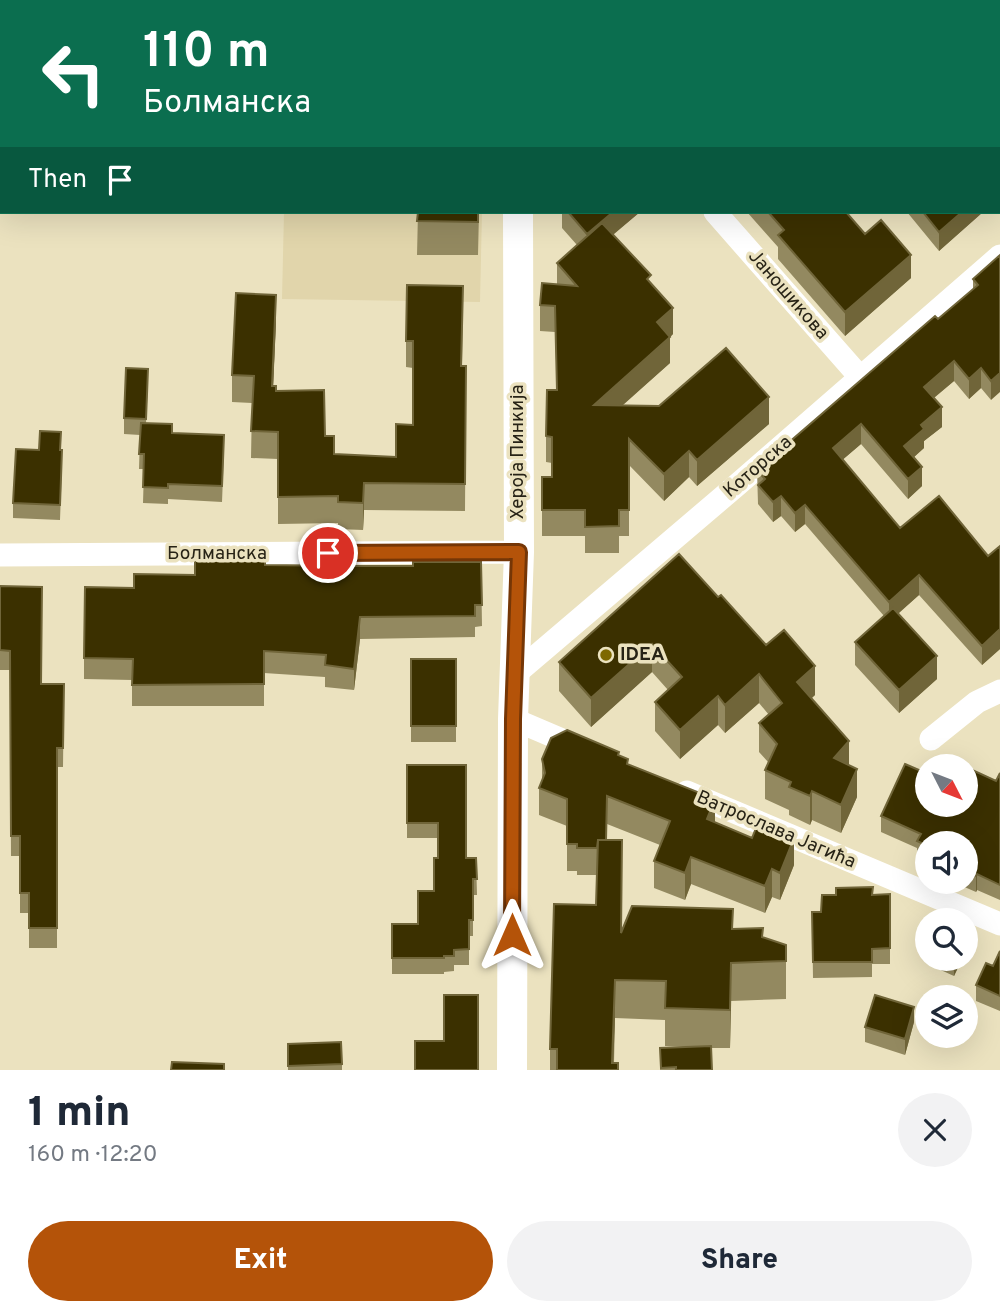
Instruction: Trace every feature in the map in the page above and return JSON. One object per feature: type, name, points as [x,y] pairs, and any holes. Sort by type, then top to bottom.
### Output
[{"type":"street","name":"Хероја Пинкија","points":[[512,1070],[513,719],[519,552],[524,214]]},
{"type":"street","name":"Јаношикова","points":[[717,214],[860,377]]},
{"type":"street","name":"Которска","points":[[514,675],[1000,256]]},
{"type":"street","name":"Болманска","points":[[0,555],[519,552]]},
{"type":"street","points":[[931,739],[977,702],[1000,691]]},
{"type":"street","points":[[513,719],[602,757]]},
{"type":"street","name":"Ватрослава Јагића","points":[[667,784],[1000,924]]},
{"type":"shaded area","points":[[284,214],[482,214],[480,302],[282,299]]},
{"type":"building","points":[[418,214],[478,214],[478,222],[417,221]]},
{"type":"building","points":[[570,214],[611,214],[587,234]]},
{"type":"building","points":[[770,214],[848,214],[865,234],[881,220],[911,255],[845,312],[778,235],[784,230]]},
{"type":"building","points":[[925,214],[960,214],[939,232]]},
{"type":"building","points":[[602,223],[651,275],[647,279],[673,308],[657,322],[670,337],[594,405],[659,406],[726,348],[769,397],[697,460],[689,451],[664,474],[629,439],[629,510],[619,510],[619,526],[585,527],[585,510],[542,510],[542,477],[552,477],[552,437],[546,436],[547,390],[557,390],[555,306],[540,305],[542,283],[577,286],[557,263]]},
{"type":"building","points":[[1000,255],[1000,373],[991,381],[981,368],[969,379],[954,361],[924,387],[942,407],[921,425],[924,429],[904,446],[922,467],[908,479],[861,424],[833,448],[900,528],[939,496],[988,556],[1000,546],[1000,629],[982,646],[919,575],[889,602],[805,505],[795,513],[781,496],[773,502],[758,485],[765,479],[757,470],[935,316],[938,319],[978,285],[973,279]]},
{"type":"building","points":[[407,285],[463,286],[461,366],[466,366],[465,484],[364,483],[363,503],[338,502],[338,496],[278,497],[278,432],[251,431],[254,376],[232,375],[236,293],[276,295],[272,386],[276,386],[276,391],[324,390],[325,436],[334,436],[334,454],[396,457],[396,424],[413,425],[413,341],[406,341]]},
{"type":"building","points":[[126,368],[148,369],[146,419],[124,418]]},
{"type":"building","points":[[141,423],[172,424],[172,433],[224,435],[222,486],[168,484],[168,488],[143,487],[144,454],[139,454]]},
{"type":"building","points":[[40,431],[61,432],[60,505],[13,503],[16,449],[39,450]]},
{"type":"building","points":[[679,554],[766,645],[784,630],[815,666],[797,682],[849,741],[834,758],[857,769],[841,805],[812,791],[810,796],[789,787],[791,782],[765,770],[777,744],[759,723],[782,703],[759,674],[725,705],[718,696],[680,730],[655,702],[682,677],[652,644],[591,698],[559,662]]},
{"type":"building","points":[[195,559],[265,559],[265,565],[351,566],[481,562],[482,605],[475,605],[475,616],[360,617],[354,669],[325,665],[326,655],[264,651],[264,684],[132,685],[133,659],[84,658],[85,587],[134,588],[134,574],[195,575]]},
{"type":"building","points":[[0,586],[42,587],[41,684],[64,684],[63,748],[57,748],[57,928],[29,928],[29,893],[20,893],[20,836],[11,836],[10,651],[0,650]]},
{"type":"building","points":[[893,608],[937,656],[899,690],[855,642]]},
{"type":"building","points":[[411,659],[456,659],[456,726],[411,726]]},
{"type":"building","points":[[567,730],[619,752],[618,755],[628,759],[627,764],[715,799],[707,819],[752,838],[758,823],[794,838],[780,873],[772,869],[765,886],[691,857],[685,873],[654,861],[670,821],[607,796],[606,840],[598,840],[597,848],[577,848],[577,844],[567,844],[567,799],[539,788],[545,773],[542,759],[551,738]]},
{"type":"building","points":[[905,764],[915,768],[915,817],[978,817],[978,773],[996,781],[1000,773],[1000,885],[978,874],[978,831],[915,831],[881,816]]},
{"type":"building","points":[[407,765],[466,765],[466,858],[476,858],[477,879],[473,879],[473,920],[469,920],[469,949],[454,950],[454,956],[392,958],[392,924],[418,924],[418,891],[434,891],[434,858],[438,858],[438,823],[407,823]]},
{"type":"building","points":[[598,840],[622,840],[621,933],[632,906],[733,909],[732,929],[763,928],[762,937],[786,945],[786,961],[731,963],[730,1010],[665,1008],[666,981],[615,980],[612,1063],[618,1063],[618,1070],[557,1070],[557,1049],[550,1049],[554,904],[596,905]]},
{"type":"building","points":[[873,887],[872,895],[890,894],[890,948],[872,949],[872,962],[813,962],[812,912],[821,912],[822,895],[836,895],[836,888]]},
{"type":"building","points":[[1000,951],[1000,996],[976,985],[986,963],[993,966]]},
{"type":"building","points":[[444,995],[478,995],[478,1070],[415,1070],[415,1041],[444,1041]]},
{"type":"building","points":[[875,995],[914,1007],[905,1039],[865,1027]]},
{"type":"building","points":[[341,1042],[342,1064],[288,1066],[288,1044]]},
{"type":"building","points":[[711,1046],[712,1070],[661,1068],[660,1048]]},
{"type":"building","points":[[172,1062],[224,1064],[224,1070],[171,1070]]},
{"type":"place","name":"IDEA","points":[[606,655]]},
{"type":"route","points":[[328,553],[519,552],[513,719],[512,935]]}]
